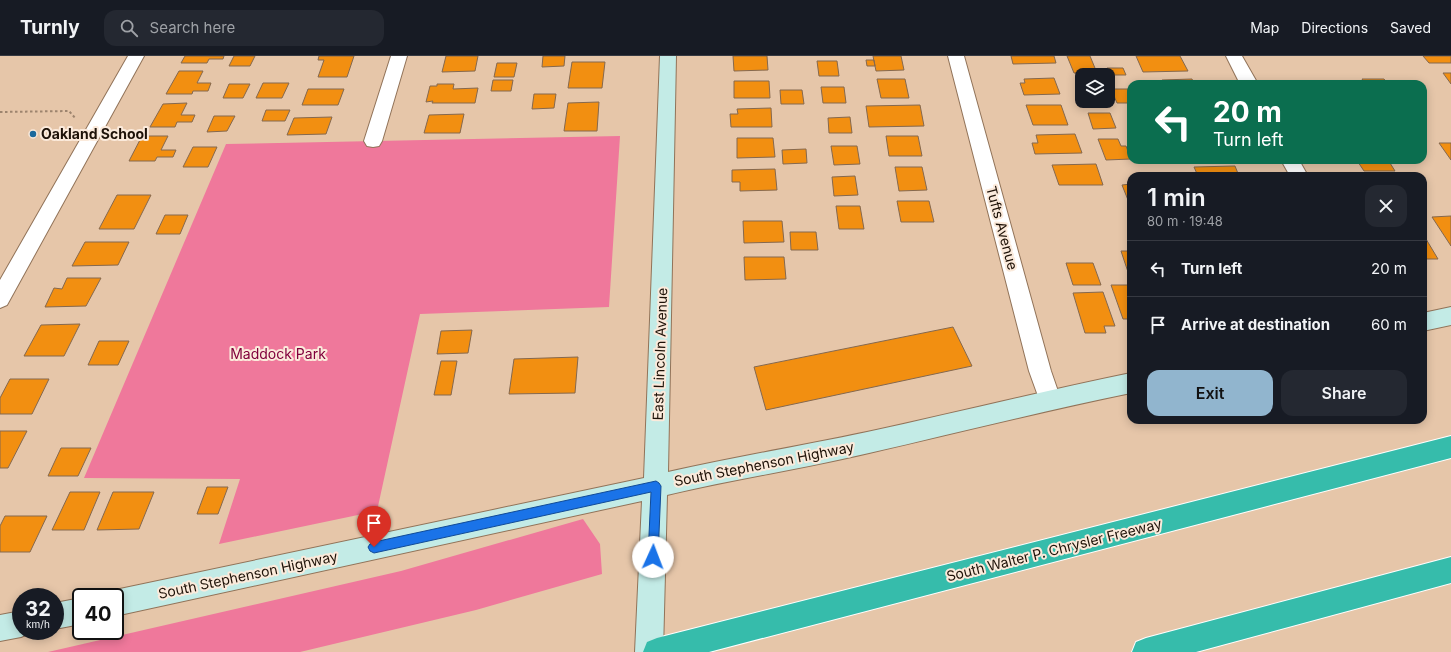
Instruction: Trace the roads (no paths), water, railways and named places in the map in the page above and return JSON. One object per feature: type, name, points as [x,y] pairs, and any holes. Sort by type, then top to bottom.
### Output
[{"type":"highway","name":"South Walter P. Chrysler Freeway","points":[[657,652],[1451,447]]},
{"type":"highway","points":[[1146,652],[1451,570]]},
{"type":"main road","name":"East Lincoln Avenue","points":[[649,652],[656,486],[668,56]]},
{"type":"main road","points":[[1427,321],[1451,316]]},
{"type":"main road","name":"South Stephenson Highway","points":[[124,601],[718,472],[867,443],[1050,400],[1127,384]]},
{"type":"main road","points":[[0,628],[12,626]]},
{"type":"street","points":[[0,298],[136,56]]},
{"type":"street","points":[[373,141],[399,56]]},
{"type":"street","name":"Tufts Avenue","points":[[956,56],[1040,371],[1050,400]]},
{"type":"street","points":[[1234,56],[1247,80]]},
{"type":"place","name":"Oakland School","points":[[33,134]]},
{"type":"park label","name":"Maddock Park","points":[[278,354]]}]
